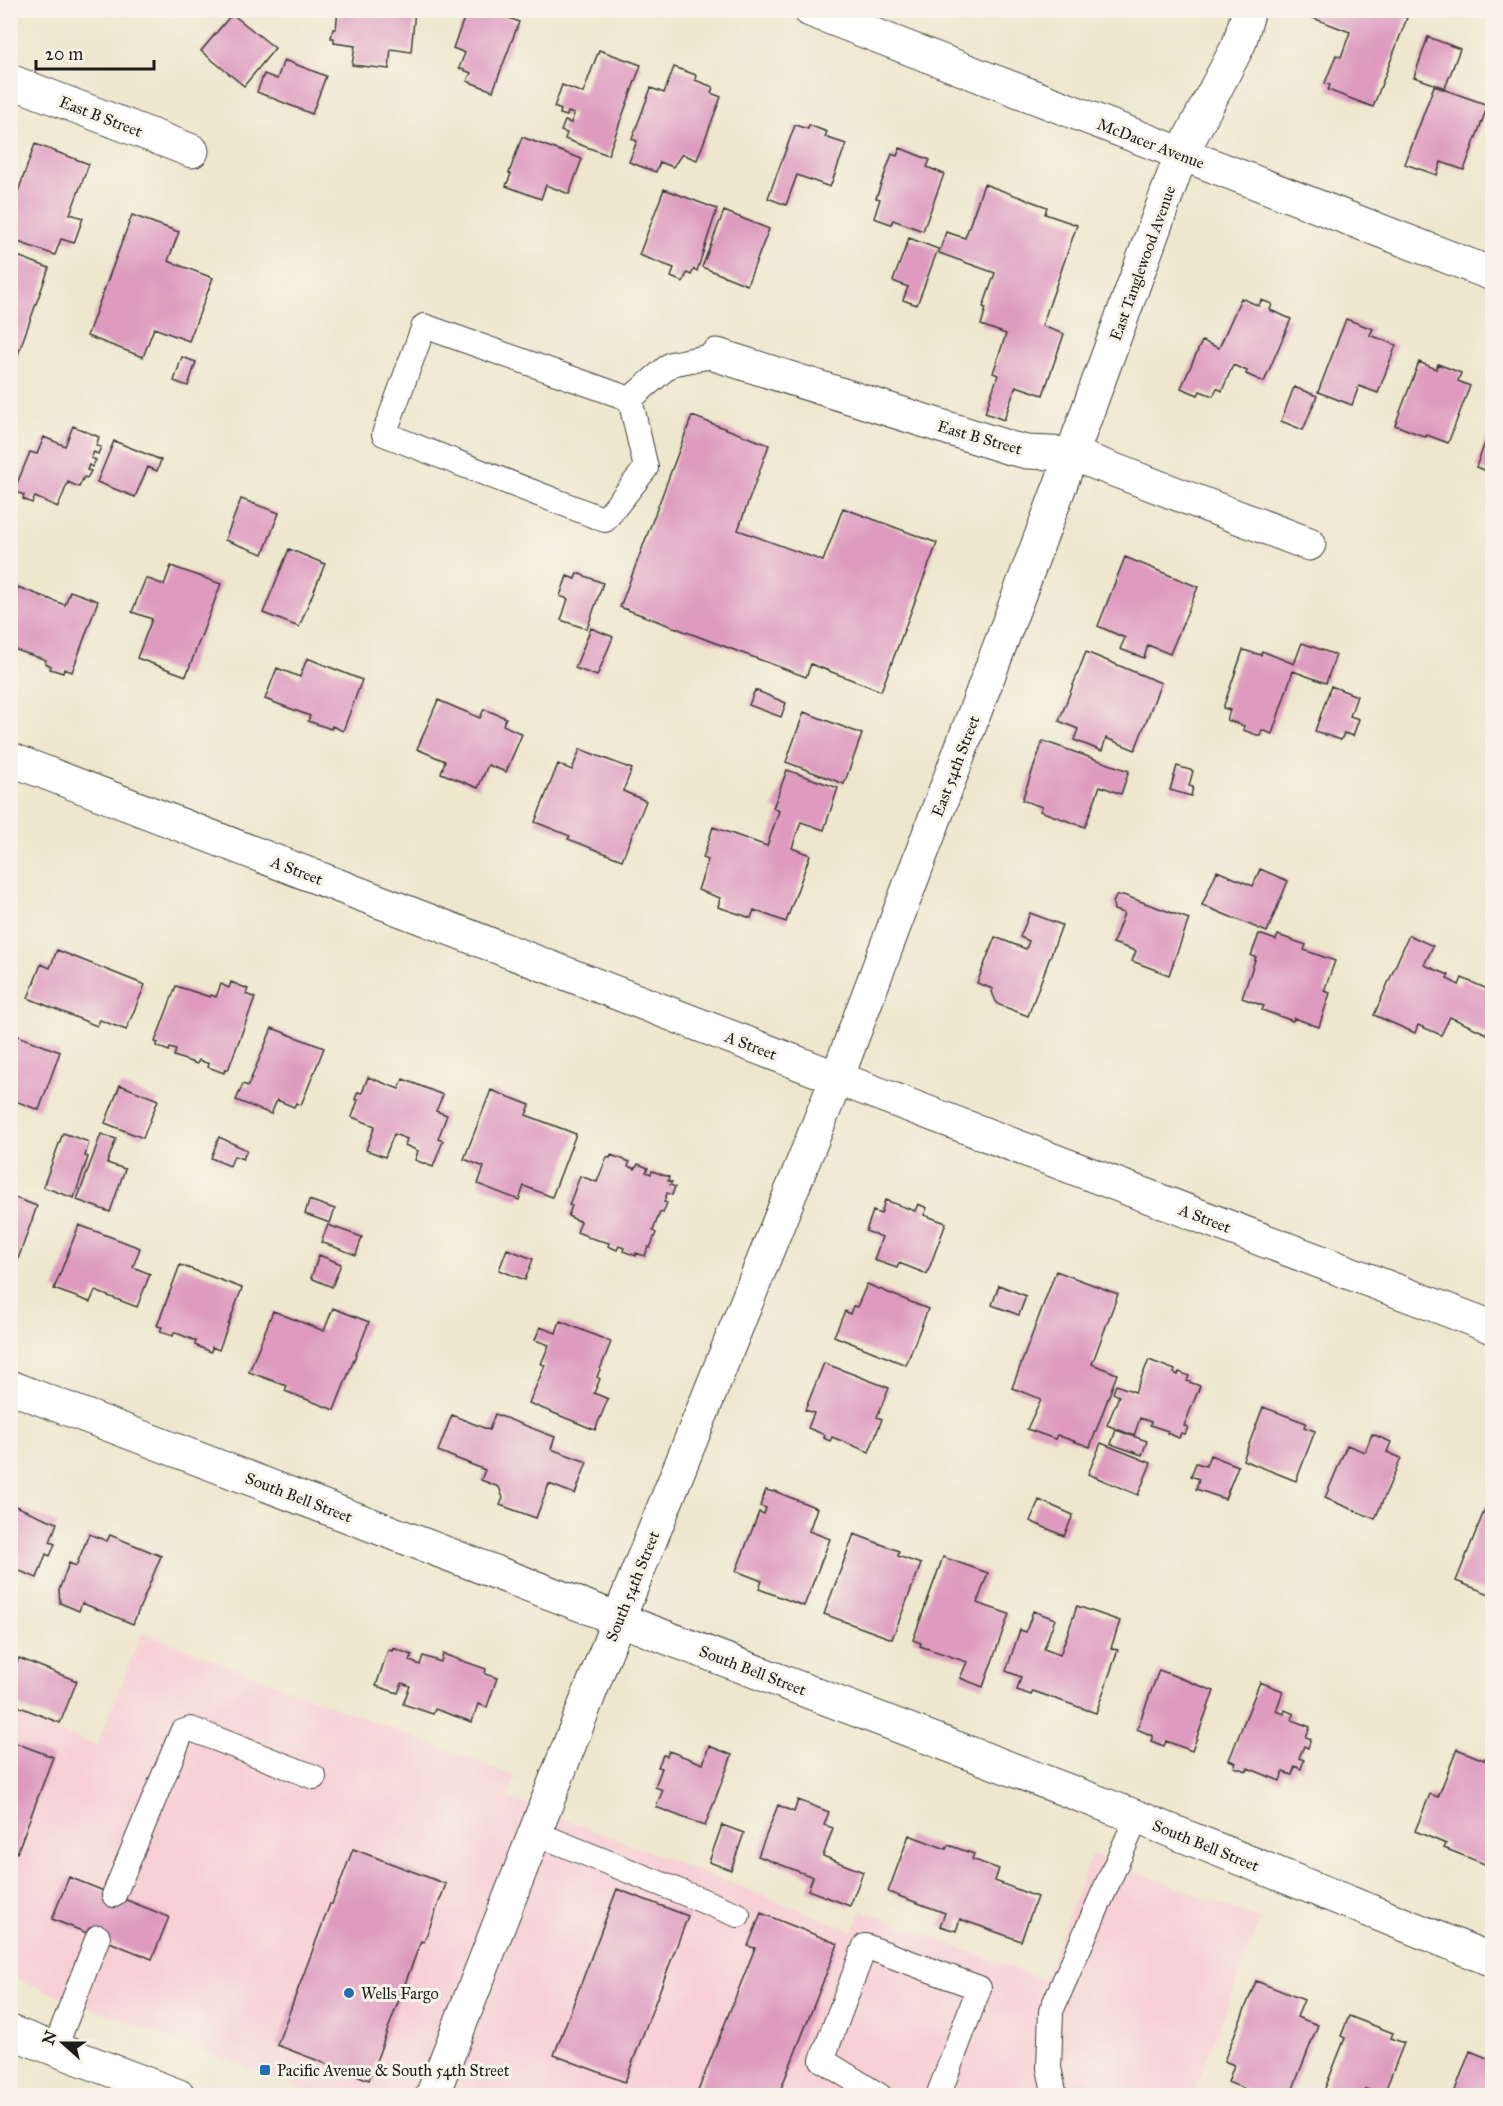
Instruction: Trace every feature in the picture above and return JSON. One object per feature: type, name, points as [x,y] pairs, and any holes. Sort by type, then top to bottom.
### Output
[{"type":"street","name":"McDacer Avenue","points":[[810,10],[1492,274]]},
{"type":"street","name":"East Tanglewood Avenue","points":[[1072,454],[1181,155],[1239,44],[1249,10]]},
{"type":"street","name":"East B Street","points":[[10,81],[192,151]]},
{"type":"street","name":"East B Street","points":[[717,355],[1010,448],[1027,452],[1072,454],[1309,544]]},
{"type":"street","name":"East 54th Street","points":[[837,1078],[1072,454]]},
{"type":"street","name":"A Street","points":[[10,759],[837,1078],[1492,1327]]},
{"type":"street","name":"South 54th Street","points":[[432,2096],[619,1618],[837,1078]]},
{"type":"street","name":"South Bell Street","points":[[10,1387],[1137,1817],[1492,1960]]},
{"type":"street","points":[[10,2031],[179,2096]]},
{"type":"lane","points":[[424,326],[630,399],[646,468],[605,520],[384,434],[424,326]]},
{"type":"lane","points":[[630,399],[671,364],[717,355]]},
{"type":"lane","points":[[114,1895],[182,1732],[191,1729],[314,1777]]},
{"type":"lane","points":[[1055,2096],[1049,2068],[1051,2010],[1137,1817]]},
{"type":"lane","points":[[535,1833],[738,1915]]},
{"type":"lane","points":[[55,2048],[98,1937]]},
{"type":"lane","points":[[880,2096],[822,2060],[865,1946],[979,1988],[938,2096]]},
{"type":"shaded area","points":[[142,1632],[516,1777],[507,1797],[854,1931],[862,1910],[1043,1980],[1092,1854],[1261,1920],[1193,2095],[316,2095],[11,1977],[10,1713],[97,1746]]},
{"type":"building","points":[[338,10],[415,10],[411,52],[391,49],[389,69],[352,65],[355,46],[334,43],[334,38],[331,38],[333,29],[336,29]]},
{"type":"building","points":[[467,10],[489,10],[519,22],[493,91],[467,81],[471,73],[459,68],[465,53],[453,48]]},
{"type":"building","points":[[1301,10],[1387,10],[1407,18],[1373,107],[1328,90],[1330,85],[1325,83],[1336,55],[1341,57],[1350,32],[1300,13]]},
{"type":"building","points":[[232,14],[275,48],[244,86],[201,51]]},
{"type":"building","points":[[1428,37],[1460,49],[1445,88],[1414,77]]},
{"type":"building","points":[[599,50],[641,65],[608,155],[565,139],[567,133],[561,131],[565,121],[571,123],[574,114],[568,112],[567,116],[560,114],[561,110],[554,107],[562,85],[583,93]]},
{"type":"building","points":[[284,60],[326,76],[312,114],[257,92],[264,74],[277,79]]},
{"type":"building","points":[[674,67],[696,75],[695,80],[713,87],[711,93],[721,97],[697,160],[682,154],[673,167],[660,162],[656,172],[629,162],[637,141],[632,139],[651,88],[664,93]]},
{"type":"building","points":[[1434,86],[1488,105],[1464,170],[1441,162],[1437,175],[1405,164]]},
{"type":"building","points":[[795,125],[808,129],[809,125],[827,132],[825,137],[846,144],[830,187],[797,175],[786,205],[768,198]]},
{"type":"building","points":[[522,137],[582,159],[569,194],[546,185],[541,199],[506,186]]},
{"type":"building","points":[[35,144],[89,164],[70,214],[83,218],[74,243],[61,239],[55,255],[10,239],[10,214]]},
{"type":"building","points":[[900,148],[930,160],[927,167],[944,174],[923,231],[893,220],[891,224],[874,218],[880,199],[876,198],[892,154],[897,156]]},
{"type":"building","points":[[984,184],[1047,207],[1045,214],[1077,225],[1042,326],[1064,334],[1043,395],[1016,386],[1004,420],[985,413],[998,375],[993,373],[1006,334],[981,325],[986,308],[983,307],[995,273],[939,253],[946,232],[965,238]]},
{"type":"building","points":[[664,189],[717,209],[697,271],[694,269],[691,275],[687,273],[683,282],[671,277],[674,268],[639,255]]},
{"type":"building","points":[[724,211],[769,229],[747,285],[702,267]]},
{"type":"building","points":[[132,215],[179,232],[168,261],[213,278],[189,341],[154,328],[143,357],[87,336]]},
{"type":"building","points":[[909,238],[938,249],[917,305],[903,300],[908,287],[893,281]]},
{"type":"building","points":[[10,253],[49,268],[13,368],[10,367]]},
{"type":"building","points":[[1241,298],[1259,306],[1261,300],[1272,304],[1270,310],[1291,319],[1264,382],[1233,365],[1222,391],[1217,388],[1213,396],[1200,391],[1198,395],[1181,388],[1202,341],[1219,348]]},
{"type":"building","points":[[1346,319],[1373,329],[1370,335],[1396,345],[1378,393],[1359,386],[1352,405],[1318,392]]},
{"type":"building","points":[[182,357],[196,362],[188,386],[174,381]]},
{"type":"building","points":[[1419,362],[1436,369],[1438,364],[1461,373],[1458,381],[1470,386],[1448,443],[1395,425]]},
{"type":"building","points":[[1294,387],[1317,396],[1303,430],[1281,421]]},
{"type":"building","points":[[1492,414],[1492,473],[1476,467],[1490,429],[1487,428]]},
{"type":"building","points":[[692,416],[769,445],[738,530],[823,561],[843,508],[937,543],[881,691],[811,664],[806,677],[620,607]]},
{"type":"building","points":[[73,426],[99,437],[96,446],[101,447],[98,454],[94,452],[91,458],[96,460],[92,467],[89,465],[87,470],[91,471],[87,478],[84,477],[79,487],[68,482],[58,507],[35,497],[32,503],[23,499],[24,495],[14,491],[30,452],[37,454],[44,437],[65,446]]},
{"type":"building","points":[[114,441],[161,460],[157,471],[148,467],[135,497],[97,482]]},
{"type":"building","points":[[241,499],[279,513],[263,554],[225,540]]},
{"type":"building","points":[[289,549],[325,564],[299,627],[263,613]]},
{"type":"building","points":[[1125,557],[1198,587],[1170,654],[1148,645],[1144,658],[1120,649],[1125,638],[1098,626]]},
{"type":"building","points":[[171,566],[221,584],[186,676],[137,658],[152,619],[132,612],[146,578],[164,585]]},
{"type":"building","points":[[577,573],[603,583],[587,629],[561,620],[568,599],[560,596],[567,576],[575,579]]},
{"type":"building","points":[[18,587],[65,605],[70,591],[98,601],[72,672],[64,669],[63,673],[50,669],[51,666],[45,663],[46,660],[10,648],[10,607]]},
{"type":"building","points":[[591,628],[613,637],[597,676],[575,668]]},
{"type":"building","points":[[1302,643],[1336,655],[1326,683],[1293,671],[1272,734],[1262,730],[1260,736],[1243,730],[1244,726],[1227,720],[1230,710],[1223,708],[1243,650],[1261,655],[1262,651],[1294,664]]},
{"type":"building","points":[[1086,652],[1161,683],[1135,750],[1106,738],[1102,751],[1074,740],[1078,729],[1059,721]]},
{"type":"building","points":[[307,658],[362,680],[343,731],[308,721],[310,716],[265,699],[277,668],[300,677]]},
{"type":"building","points":[[1331,686],[1357,696],[1350,716],[1359,719],[1353,736],[1344,733],[1341,740],[1315,731]]},
{"type":"building","points":[[755,690],[786,703],[781,717],[749,705]]},
{"type":"building","points":[[438,700],[480,718],[484,709],[506,718],[503,725],[522,734],[506,772],[488,765],[478,788],[441,773],[445,761],[417,749]]},
{"type":"building","points":[[804,712],[862,734],[844,784],[786,762]]},
{"type":"building","points":[[1043,741],[1129,771],[1121,794],[1100,786],[1085,827],[1040,811],[1042,807],[1022,800]]},
{"type":"building","points":[[580,749],[632,769],[623,791],[646,801],[622,860],[568,839],[570,836],[535,822],[558,764],[572,770]]},
{"type":"building","points":[[1177,766],[1193,771],[1189,786],[1193,787],[1191,796],[1170,790]]},
{"type":"building","points":[[787,770],[838,788],[824,830],[801,822],[792,848],[810,855],[786,922],[754,910],[751,918],[718,907],[720,898],[698,890],[708,860],[703,858],[713,827],[767,846],[779,811],[773,808]]},
{"type":"building","points":[[1260,869],[1288,881],[1267,932],[1202,905],[1217,871],[1253,886]]},
{"type":"building","points":[[1123,895],[1189,919],[1169,975],[1132,961],[1136,951],[1113,943],[1124,913],[1114,910],[1113,903],[1116,896]]},
{"type":"building","points":[[1030,913],[1062,925],[1028,1016],[997,1004],[993,989],[977,983],[995,937],[1026,949],[1029,941],[1020,937]]},
{"type":"building","points":[[1259,934],[1276,940],[1278,935],[1306,945],[1304,950],[1335,961],[1324,991],[1330,993],[1319,1027],[1262,1010],[1264,1006],[1242,998],[1256,957],[1251,956]]},
{"type":"building","points":[[1409,935],[1433,946],[1424,965],[1449,975],[1447,979],[1459,985],[1462,978],[1492,991],[1492,1022],[1487,1034],[1450,1017],[1441,1035],[1418,1025],[1415,1033],[1374,1015]]},
{"type":"building","points":[[57,950],[145,985],[126,1030],[100,1020],[97,1026],[28,998],[41,964],[50,968]]},
{"type":"building","points":[[231,982],[248,989],[246,994],[255,998],[228,1070],[225,1069],[224,1073],[208,1067],[209,1064],[199,1060],[197,1064],[174,1056],[176,1050],[170,1048],[169,1051],[156,1046],[158,1043],[155,1042],[176,986],[216,997],[221,984],[229,988]]},
{"type":"building","points":[[272,1028],[324,1048],[301,1105],[296,1103],[294,1107],[277,1100],[271,1114],[236,1100],[243,1084],[248,1086]]},
{"type":"building","points":[[10,1033],[60,1052],[39,1110],[10,1099]]},
{"type":"building","points":[[368,1077],[399,1089],[403,1079],[443,1095],[436,1111],[447,1115],[438,1139],[443,1141],[433,1167],[415,1160],[418,1151],[405,1145],[407,1139],[394,1134],[385,1157],[366,1150],[375,1126],[352,1117],[358,1100],[355,1099],[358,1092],[362,1093]]},
{"type":"building","points":[[120,1085],[158,1100],[143,1138],[105,1123]]},
{"type":"building","points":[[491,1090],[530,1105],[526,1115],[576,1134],[552,1197],[524,1186],[519,1200],[478,1184],[484,1167],[464,1159]]},
{"type":"building","points":[[63,1133],[89,1142],[85,1156],[88,1157],[74,1198],[43,1187]]},
{"type":"building","points":[[101,1134],[116,1139],[107,1163],[125,1169],[110,1212],[77,1200]]},
{"type":"building","points":[[219,1137],[247,1150],[243,1159],[234,1156],[230,1166],[211,1158]]},
{"type":"building","points":[[611,1155],[630,1162],[628,1166],[635,1169],[638,1164],[648,1168],[646,1172],[651,1174],[652,1171],[669,1177],[668,1181],[672,1182],[670,1185],[675,1187],[672,1195],[667,1193],[664,1202],[667,1203],[663,1213],[660,1212],[653,1231],[656,1233],[645,1256],[636,1253],[636,1256],[623,1251],[624,1248],[619,1246],[617,1250],[608,1246],[609,1243],[577,1232],[581,1222],[568,1216],[572,1206],[569,1205],[580,1176],[597,1182],[607,1157],[610,1158]]},
{"type":"building","points":[[10,1196],[37,1206],[17,1262],[13,1260],[11,1267]]},
{"type":"building","points":[[309,1200],[335,1209],[330,1223],[305,1214]]},
{"type":"building","points":[[885,1200],[915,1211],[918,1204],[927,1208],[924,1215],[946,1223],[927,1274],[899,1263],[897,1268],[874,1260],[882,1237],[866,1231],[873,1211],[881,1214]]},
{"type":"building","points":[[79,1225],[140,1248],[133,1267],[150,1274],[137,1307],[95,1291],[90,1302],[54,1289]]},
{"type":"building","points":[[328,1225],[362,1237],[356,1255],[321,1242]]},
{"type":"building","points":[[507,1249],[533,1259],[525,1280],[499,1270]]},
{"type":"building","points":[[319,1255],[341,1264],[332,1287],[311,1278]]},
{"type":"building","points":[[180,1265],[242,1288],[219,1350],[212,1347],[211,1352],[195,1345],[196,1341],[174,1332],[173,1336],[160,1332],[162,1327],[157,1326]]},
{"type":"building","points":[[1056,1271],[1118,1294],[1092,1364],[1117,1374],[1090,1447],[1057,1435],[1055,1439],[1027,1429],[1041,1399],[1012,1388]]},
{"type":"building","points":[[867,1284],[928,1309],[906,1365],[834,1336],[845,1311],[850,1314],[853,1306],[857,1307]]},
{"type":"building","points":[[999,1285],[1026,1296],[1019,1315],[992,1305]]},
{"type":"building","points":[[333,1308],[369,1322],[334,1410],[285,1391],[287,1386],[249,1372],[273,1311],[324,1331]]},
{"type":"building","points":[[560,1321],[611,1342],[597,1377],[600,1379],[594,1393],[608,1399],[595,1430],[529,1403],[545,1365],[541,1364],[549,1345],[535,1340],[540,1327],[556,1333]]},
{"type":"building","points":[[1149,1360],[1175,1370],[1174,1373],[1178,1375],[1179,1372],[1189,1376],[1187,1381],[1200,1386],[1184,1426],[1188,1427],[1185,1434],[1181,1433],[1179,1438],[1140,1418],[1134,1436],[1107,1425],[1119,1396],[1113,1393],[1116,1385],[1135,1392]]},
{"type":"building","points":[[824,1363],[889,1388],[877,1417],[882,1419],[869,1452],[832,1437],[830,1441],[824,1438],[825,1435],[808,1428],[814,1413],[805,1410]]},
{"type":"building","points":[[1263,1407],[1306,1423],[1304,1427],[1315,1431],[1296,1481],[1243,1460]]},
{"type":"building","points":[[495,1414],[555,1437],[551,1449],[587,1462],[575,1494],[549,1484],[536,1518],[500,1505],[503,1498],[499,1487],[481,1480],[485,1470],[438,1451],[452,1415],[489,1430]]},
{"type":"building","points":[[1116,1430],[1147,1441],[1142,1455],[1111,1444]]},
{"type":"building","points":[[1372,1434],[1391,1442],[1387,1452],[1401,1458],[1375,1519],[1325,1498],[1347,1445],[1365,1452]]},
{"type":"building","points":[[1101,1443],[1151,1463],[1138,1495],[1088,1474]]},
{"type":"building","points":[[1210,1455],[1238,1466],[1225,1499],[1196,1489],[1199,1479],[1191,1476],[1196,1463],[1206,1466]]},
{"type":"building","points":[[766,1490],[817,1508],[809,1531],[830,1539],[804,1606],[759,1589],[762,1581],[736,1571],[759,1512],[764,1514],[766,1508],[760,1506]]},
{"type":"building","points":[[1039,1500],[1073,1515],[1064,1536],[1030,1521]]},
{"type":"building","points":[[10,1504],[57,1523],[50,1542],[55,1544],[50,1556],[46,1554],[37,1578],[10,1567]]},
{"type":"building","points":[[1487,1504],[1492,1506],[1492,1595],[1456,1581]]},
{"type":"building","points":[[89,1534],[107,1541],[110,1535],[161,1556],[133,1624],[82,1603],[79,1611],[60,1603],[59,1590],[69,1563],[76,1566]]},
{"type":"building","points":[[854,1534],[899,1551],[898,1556],[921,1564],[892,1639],[824,1614]]},
{"type":"building","points":[[943,1557],[988,1573],[977,1603],[1009,1614],[983,1687],[960,1678],[967,1662],[920,1646],[921,1643],[913,1640]]},
{"type":"building","points":[[1077,1606],[1120,1621],[1111,1648],[1118,1650],[1096,1713],[1033,1691],[1031,1695],[1017,1690],[1021,1677],[1006,1671],[1020,1630],[1026,1632],[1033,1611],[1055,1619],[1044,1649],[1060,1655]]},
{"type":"building","points":[[393,1648],[412,1655],[410,1661],[420,1665],[423,1656],[441,1662],[443,1654],[486,1669],[485,1674],[497,1678],[487,1707],[478,1704],[472,1722],[435,1709],[433,1714],[403,1704],[410,1686],[402,1683],[398,1693],[376,1686],[388,1650],[392,1651]]},
{"type":"building","points":[[19,1658],[77,1681],[60,1723],[10,1703],[10,1678]]},
{"type":"building","points":[[1159,1670],[1214,1691],[1192,1751],[1166,1741],[1164,1746],[1151,1741],[1153,1736],[1137,1729]]},
{"type":"building","points":[[1260,1682],[1283,1691],[1276,1711],[1284,1714],[1285,1710],[1294,1714],[1292,1720],[1310,1727],[1306,1737],[1311,1739],[1308,1748],[1304,1746],[1299,1758],[1304,1760],[1301,1769],[1295,1766],[1292,1775],[1283,1772],[1280,1781],[1248,1768],[1247,1771],[1234,1767],[1236,1763],[1229,1760]]},
{"type":"building","points":[[10,1741],[53,1757],[17,1853],[10,1850]]},
{"type":"building","points":[[709,1746],[732,1755],[705,1826],[656,1807],[663,1790],[655,1787],[662,1768],[658,1767],[663,1755],[667,1756],[669,1751],[703,1764]]},
{"type":"building","points":[[1457,1749],[1484,1760],[1485,1758],[1492,1760],[1492,1867],[1444,1848],[1446,1844],[1415,1831],[1430,1794],[1438,1797]]},
{"type":"building","points":[[798,1800],[829,1812],[824,1825],[833,1828],[823,1856],[863,1872],[850,1906],[808,1890],[813,1877],[758,1856],[778,1805],[794,1812]]},
{"type":"building","points":[[722,1825],[744,1833],[731,1870],[709,1862]]},
{"type":"building","points":[[909,1835],[946,1849],[948,1845],[974,1854],[972,1859],[999,1869],[995,1881],[1037,1897],[1021,1941],[960,1919],[956,1931],[940,1926],[945,1913],[888,1892]]},
{"type":"building","name":"Wells Fargo","points":[[353,1849],[446,1884],[424,1942],[421,1941],[369,2080],[277,2045]]},
{"type":"building","points":[[69,1877],[169,1917],[152,1959],[52,1919]]},
{"type":"building","points":[[617,1889],[688,1916],[625,2082],[554,2055]]},
{"type":"building","points":[[761,1913],[838,1944],[778,2096],[696,2096],[755,1948],[748,1946]]},
{"type":"building","points":[[1256,1981],[1304,2000],[1297,2017],[1318,2025],[1290,2096],[1262,2096],[1228,2082],[1234,2065],[1224,2061]]},
{"type":"building","points":[[1349,2016],[1393,2033],[1391,2038],[1404,2043],[1383,2096],[1366,2089],[1363,2096],[1322,2096],[1345,2038],[1341,2036]]},
{"type":"building","points":[[1470,2051],[1492,2060],[1492,2096],[1460,2096],[1454,2093]]},
{"type":"place","name":"Wells Fargo","points":[[349,1993]]},
{"type":"place","name":"Pacific Avenue & South 54th Street","points":[[265,2070]]}]
